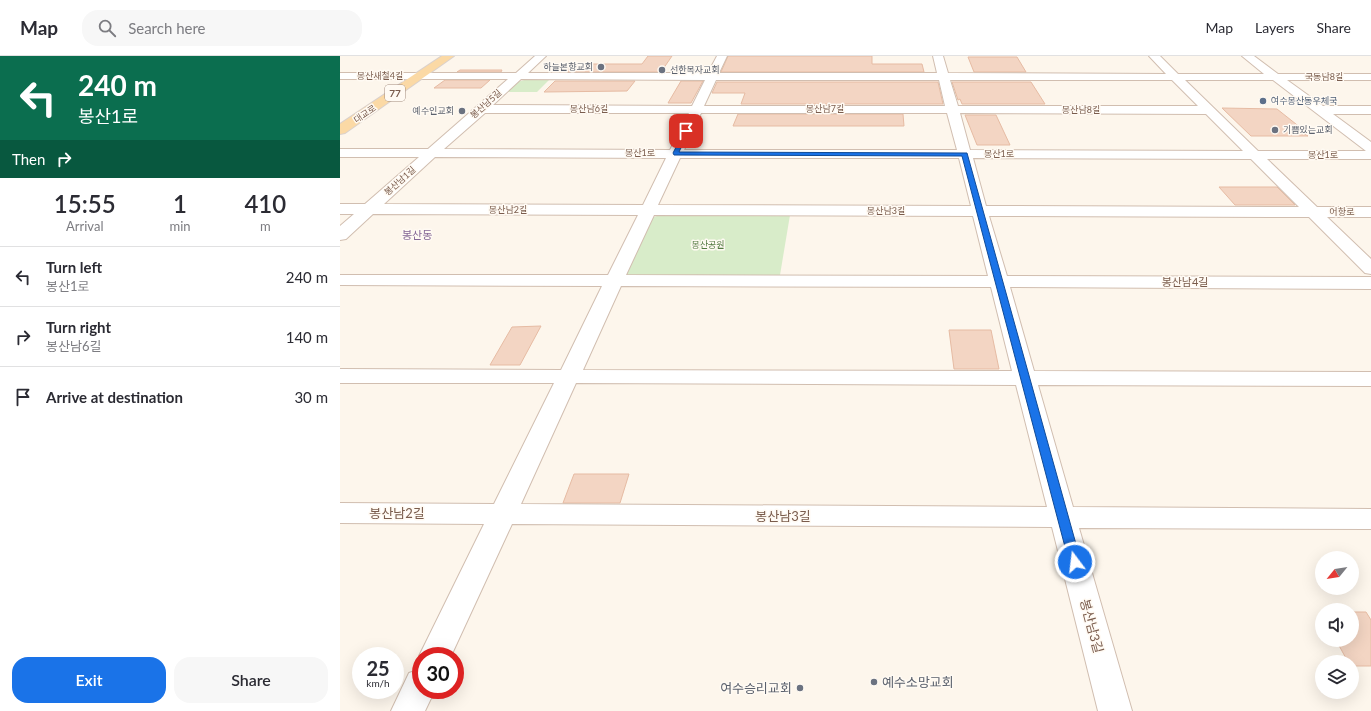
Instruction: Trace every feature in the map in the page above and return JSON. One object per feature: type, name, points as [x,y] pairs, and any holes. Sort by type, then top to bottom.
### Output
[{"type":"main road","name":"대교로","points":[[340,130],[449,56]]},
{"type":"street","name":"봉산남5길","points":[[432,153],[540,56]]},
{"type":"street","points":[[439,647],[722,56]]},
{"type":"street","points":[[938,56],[965,154]]},
{"type":"street","points":[[1154,56],[1371,269]]},
{"type":"street","points":[[1247,56],[1371,148]]},
{"type":"street","name":"봉산새철4길","points":[[340,76],[518,76]]},
{"type":"street","points":[[518,76],[1176,77]]},
{"type":"street","name":"국동남8길","points":[[1176,77],[1371,77]]},
{"type":"street","name":"봉산남6길","points":[[482,108],[697,109]]},
{"type":"street","name":"봉산남7길","points":[[697,109],[952,109]]},
{"type":"street","name":"봉산남8길","points":[[952,109],[1209,110]]},
{"type":"street","points":[[1320,110],[1371,110]]},
{"type":"street","name":"봉산1로","points":[[340,153],[1371,155]]},
{"type":"street","name":"봉산남1길","points":[[340,235],[432,153]]},
{"type":"street","name":"봉산남3길","points":[[965,154],[1115,711]]},
{"type":"street","points":[[340,209],[368,209]]},
{"type":"street","name":"봉산남2길","points":[[368,209],[648,210]]},
{"type":"street","name":"봉산남3길","points":[[648,210],[980,211]]},
{"type":"street","points":[[980,211],[1313,212]]},
{"type":"street","name":"어항로","points":[[1313,212],[1371,212]]},
{"type":"street","points":[[340,280],[999,282]]},
{"type":"street","name":"봉산남4길","points":[[999,282],[1371,283]]},
{"type":"street","points":[[340,376],[1371,379]]},
{"type":"street","name":"봉산남2길","points":[[340,512],[503,514]]},
{"type":"street","name":"봉산남3길","points":[[503,514],[1063,517]]},
{"type":"street","points":[[1063,517],[1371,519]]},
{"type":"street","points":[[408,711],[414,699]]},
{"type":"green space","points":[[528,79],[550,79],[537,92],[506,92],[517,82]]},
{"type":"green space","name":"봉산공원","points":[[662,214],[790,215],[780,275],[626,275],[652,218]]},
{"type":"building","points":[[648,56],[672,56],[661,72],[564,72],[571,64],[642,64]]},
{"type":"building","points":[[728,56],[872,56],[872,64],[922,64],[924,72],[721,72]]},
{"type":"building","points":[[968,57],[1017,57],[1026,72],[974,72]]},
{"type":"building","points":[[691,66],[710,66],[707,72],[688,72]]},
{"type":"building","points":[[460,70],[502,70],[501,72],[457,72]]},
{"type":"building","points":[[445,80],[490,80],[481,88],[434,88]]},
{"type":"building","points":[[555,81],[635,81],[627,91],[544,92]]},
{"type":"building","points":[[681,81],[703,81],[691,103],[668,103]]},
{"type":"building","points":[[717,82],[938,82],[943,104],[741,104],[745,93],[712,93]]},
{"type":"building","points":[[952,82],[1031,82],[1045,104],[962,104],[960,99],[958,100]]},
{"type":"building","points":[[1222,108],[1277,109],[1306,132],[1302,132],[1308,136],[1251,136]]},
{"type":"building","points":[[738,114],[903,114],[904,126],[733,126]]},
{"type":"building","points":[[965,115],[996,115],[1010,145],[977,145]]},
{"type":"building","points":[[1219,187],[1277,187],[1295,205],[1235,205]]},
{"type":"building","points":[[541,326],[520,365],[490,365],[512,327]]},
{"type":"building","points":[[949,330],[991,330],[999,369],[954,369]]},
{"type":"building","points":[[574,474],[629,474],[620,503],[563,503]]},
{"type":"building","points":[[1359,612],[1366,612],[1371,620],[1371,666],[1359,666],[1359,655],[1344,655],[1340,647],[1359,647]]},
{"type":"place","name":"하늘본향교회","points":[[601,67]]},
{"type":"place","name":"선한목자교회","points":[[662,70]]},
{"type":"place","name":"여수봉산동우체국","points":[[1263,101]]},
{"type":"place","name":"예수인교회","points":[[462,111]]},
{"type":"place","name":"기쁨있는교회","points":[[1275,130]]},
{"type":"place","name":"예수소망교회","points":[[874,682]]},
{"type":"place","name":"여수승리교회","points":[[800,688]]},
{"type":"district","name":"봉산동","points":[[417,235]]},
{"type":"route","points":[[686,131],[676,153],[965,154],[1075,562]]}]
